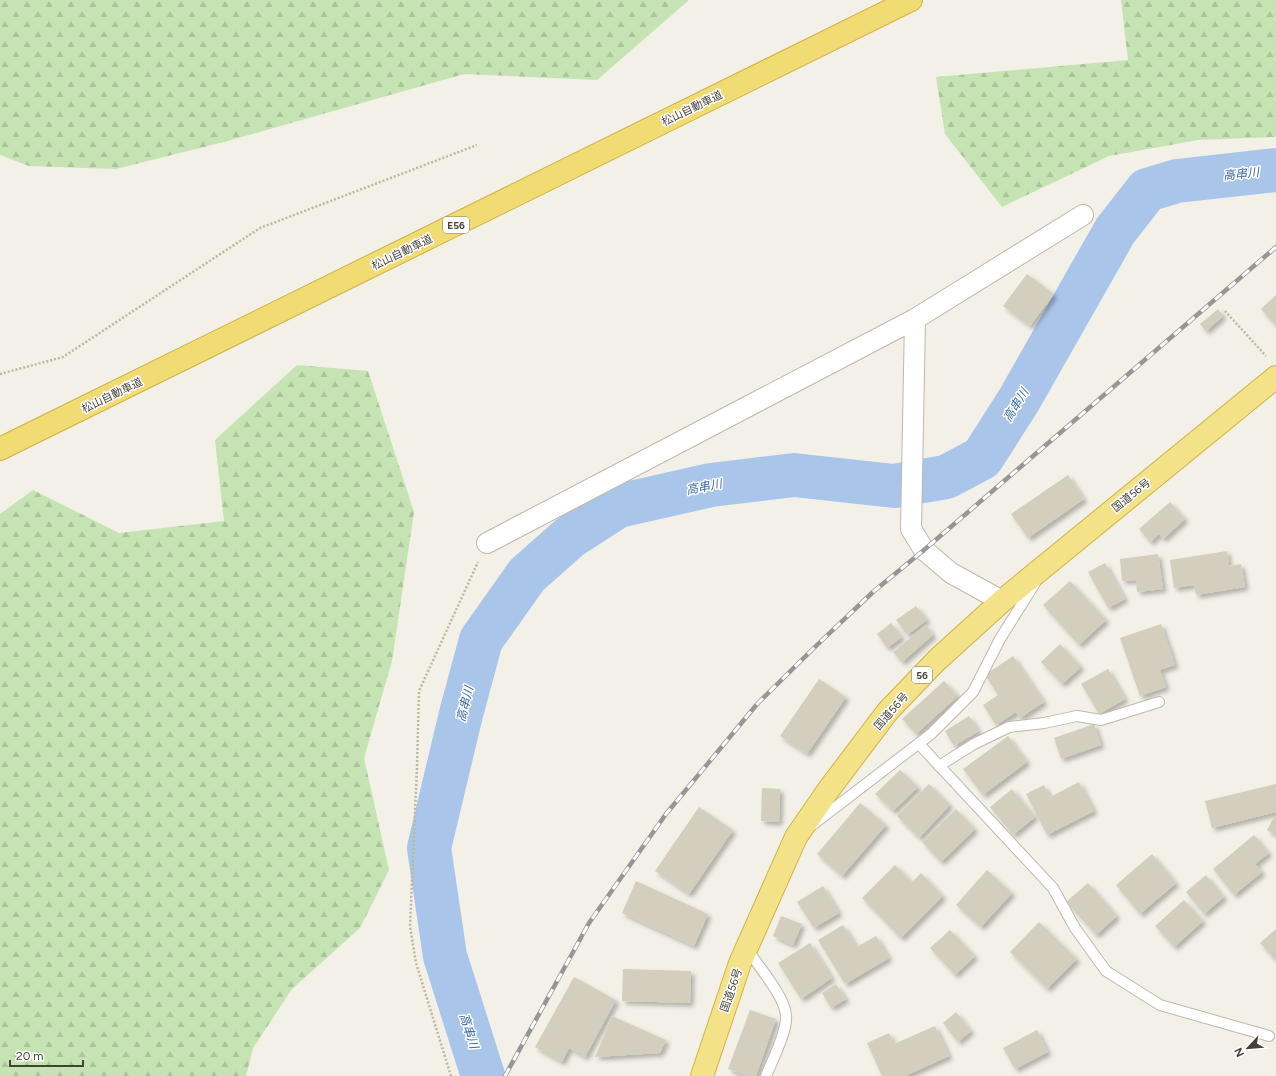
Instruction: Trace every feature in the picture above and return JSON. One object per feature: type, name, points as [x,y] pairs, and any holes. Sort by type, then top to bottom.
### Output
[{"type":"highway","name":"松山自動車道","points":[[0,449],[911,0]]},
{"type":"highway","name":"国道56号","points":[[702,1076],[746,949],[796,838],[829,789],[888,711],[937,660],[1002,601],[1273,369]]},
{"type":"street","points":[[487,543],[915,319],[1083,215]]},
{"type":"street","points":[[915,319],[911,529],[924,550],[951,573],[1002,601]]},
{"type":"lane","points":[[796,838],[919,744],[973,692],[1000,639],[1048,563]]},
{"type":"lane","points":[[939,766],[974,744],[1009,727],[1044,723],[1077,716],[1100,720],[1160,702]]},
{"type":"lane","points":[[919,744],[1052,888],[1075,928],[1106,971],[1160,1005],[1269,1036]]},
{"type":"lane","points":[[746,949],[779,996],[786,1015],[782,1038],[766,1076]]},
{"type":"path","points":[[0,374],[63,357],[260,228],[477,145]]},
{"type":"path","points":[[1225,311],[1273,369]]},
{"type":"path","points":[[451,1076],[416,963],[410,926],[419,691],[487,543]]},
{"type":"green space","points":[[0,0],[689,0],[597,80],[464,74],[224,142],[116,169],[29,166],[0,155]]},
{"type":"green space","points":[[1121,0],[1276,0],[1275,137],[1198,140],[1109,156],[1002,207],[945,134],[936,77],[1128,60]]},
{"type":"green space","points":[[297,365],[368,371],[414,512],[392,661],[364,758],[389,870],[360,928],[292,989],[253,1048],[246,1076],[0,1076],[0,514],[33,490],[119,533],[224,521],[215,440]]},
{"type":"building","points":[[1027,274],[1054,294],[1030,326],[1003,306]]},
{"type":"building","points":[[1276,295],[1276,326],[1261,309]]},
{"type":"building","points":[[1218,309],[1223,316],[1206,331],[1200,324]]},
{"type":"building","points":[[1068,475],[1084,499],[1028,538],[1011,514]]},
{"type":"building","points":[[1170,502],[1185,519],[1163,539],[1159,534],[1150,542],[1139,529]]},
{"type":"building","points":[[1227,551],[1229,566],[1241,564],[1245,587],[1196,595],[1194,585],[1174,588],[1170,560]]},
{"type":"building","points":[[1158,554],[1163,589],[1137,592],[1136,580],[1122,581],[1120,559]]},
{"type":"building","points":[[1105,563],[1125,599],[1108,608],[1088,572]]},
{"type":"building","points":[[1070,581],[1106,620],[1079,645],[1043,605]]},
{"type":"building","points":[[916,606],[927,620],[907,635],[896,620]]},
{"type":"building","points":[[891,623],[902,637],[887,648],[877,634]]},
{"type":"building","points":[[1161,624],[1175,665],[1160,670],[1166,687],[1140,696],[1120,638]]},
{"type":"building","points":[[926,625],[933,635],[902,662],[893,652]]},
{"type":"building","points":[[1060,644],[1081,667],[1062,684],[1041,662]]},
{"type":"building","points":[[1013,656],[1044,702],[1020,718],[1016,712],[996,725],[983,705],[998,695],[985,675]]},
{"type":"building","points":[[1108,669],[1125,699],[1099,714],[1081,684]]},
{"type":"building","points":[[819,679],[846,697],[807,754],[780,736]]},
{"type":"building","points":[[944,681],[958,696],[916,734],[902,719]]},
{"type":"building","points":[[969,716],[979,731],[954,746],[945,731]]},
{"type":"building","points":[[1094,724],[1101,745],[1061,759],[1054,738]]},
{"type":"building","points":[[1008,736],[1027,762],[983,795],[963,769]]},
{"type":"building","points":[[900,770],[918,787],[893,811],[875,794]]},
{"type":"building","points":[[1079,782],[1094,811],[1047,835],[1026,794],[1044,785],[1050,797]]},
{"type":"building","points":[[929,784],[950,805],[919,838],[897,816]]},
{"type":"building","points":[[1276,784],[1276,812],[1212,828],[1205,801]]},
{"type":"building","points":[[762,788],[780,789],[779,822],[761,821]]},
{"type":"building","points":[[1012,789],[1035,817],[1013,835],[990,807]]},
{"type":"building","points":[[860,803],[886,825],[842,876],[817,854]]},
{"type":"building","points":[[699,807],[733,830],[689,894],[655,871]]},
{"type":"building","points":[[956,809],[975,829],[941,862],[922,842]]},
{"type":"building","points":[[1274,817],[1276,818],[1276,835],[1267,830]]},
{"type":"building","points":[[1254,835],[1269,853],[1255,864],[1262,872],[1234,895],[1213,869]]},
{"type":"building","points":[[1152,854],[1176,883],[1140,914],[1116,885]]},
{"type":"building","points":[[895,865],[912,882],[921,873],[943,896],[901,938],[862,898]]},
{"type":"building","points":[[987,870],[1012,893],[981,927],[956,905]]},
{"type":"building","points":[[1206,875],[1224,897],[1204,914],[1186,892]]},
{"type":"building","points":[[636,881],[708,914],[694,946],[622,913]]},
{"type":"building","points":[[1088,883],[1117,916],[1096,935],[1066,902]]},
{"type":"building","points":[[823,886],[839,913],[814,928],[797,902]]},
{"type":"building","points":[[1184,900],[1203,921],[1174,947],[1155,926]]},
{"type":"building","points":[[781,916],[802,924],[793,945],[773,936]]},
{"type":"building","points":[[1039,922],[1077,959],[1047,989],[1010,952]]},
{"type":"building","points":[[843,925],[857,947],[876,936],[889,958],[845,984],[818,940]]},
{"type":"building","points":[[1276,929],[1276,961],[1260,943]]},
{"type":"building","points":[[950,930],[975,956],[955,975],[930,948]]},
{"type":"building","points":[[810,943],[832,978],[801,999],[778,963]]},
{"type":"building","points":[[623,969],[691,971],[690,1003],[622,1001]]},
{"type":"building","points":[[574,977],[616,1000],[585,1057],[569,1048],[562,1062],[535,1047]]},
{"type":"building","points":[[836,984],[846,999],[831,1008],[822,993]]},
{"type":"building","points":[[750,1010],[776,1019],[756,1076],[748,1076],[728,1069]]},
{"type":"building","points":[[956,1012],[971,1031],[958,1042],[943,1023]]},
{"type":"building","points":[[612,1016],[666,1040],[660,1053],[595,1057]]},
{"type":"building","points":[[935,1026],[949,1056],[905,1076],[882,1076],[867,1043],[889,1033],[894,1044]]},
{"type":"building","points":[[1037,1030],[1048,1052],[1015,1069],[1003,1048]]},
{"type":"waterway","name":"高串川","points":[[483,1076],[445,956],[429,848],[461,714],[481,640],[527,575],[570,537],[618,506],[711,485],[794,475],[894,486],[946,477],[982,458],[1019,400],[1115,231],[1147,190],[1177,181],[1276,170]]},
{"type":"railway","points":[[505,1076],[589,923],[666,814],[758,703],[873,592],[924,550],[1276,247]]}]
